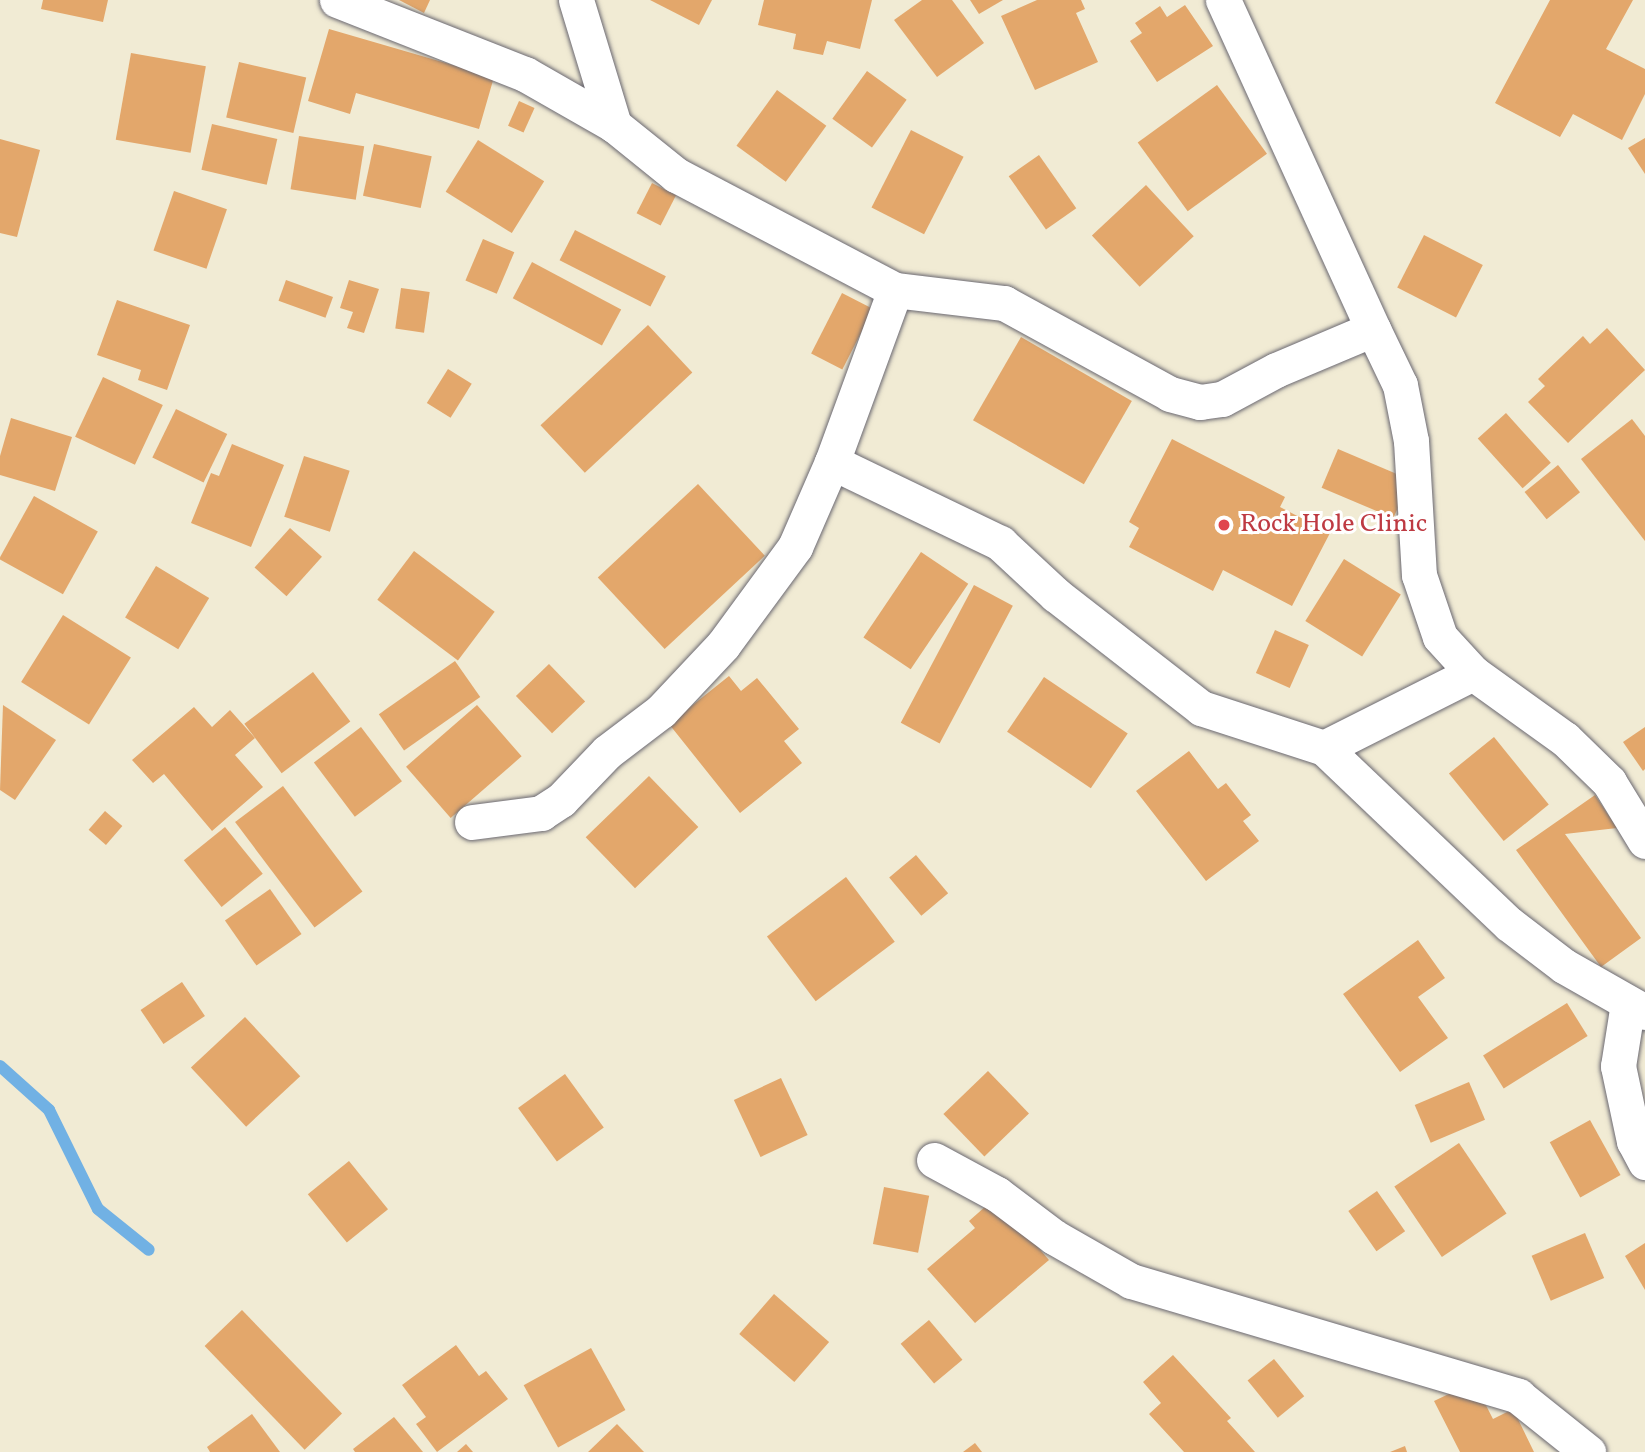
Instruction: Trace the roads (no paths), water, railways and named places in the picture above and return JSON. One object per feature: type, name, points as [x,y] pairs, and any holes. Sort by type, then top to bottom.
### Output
[{"type":"street","points":[[337,0],[525,74],[614,125],[676,175],[895,290],[1004,303],[1170,394],[1200,402],[1222,399],[1276,370],[1373,329]]},
{"type":"street","points":[[576,0],[614,125]]},
{"type":"street","points":[[1223,0],[1400,385],[1411,441],[1419,575],[1440,638],[1473,673],[1564,739],[1609,782],[1645,841]]},
{"type":"street","points":[[472,821],[541,813],[661,711],[723,645],[795,547],[832,462],[895,290]]},
{"type":"street","points":[[832,462],[1000,543],[1056,595],[1201,708],[1324,748],[1509,924],[1564,966],[1636,1008],[1618,1066],[1634,1141],[1645,1162]]},
{"type":"street","points":[[1324,748],[1473,673]]},
{"type":"street","points":[[934,1160],[997,1194],[1054,1237],[1130,1281],[1518,1396],[1588,1452]]},
{"type":"waterway","points":[[0,1066],[49,1110],[98,1209],[149,1250]]},
{"type":"place","name":"Rock Hole Clinic","points":[[1224,525]]}]
